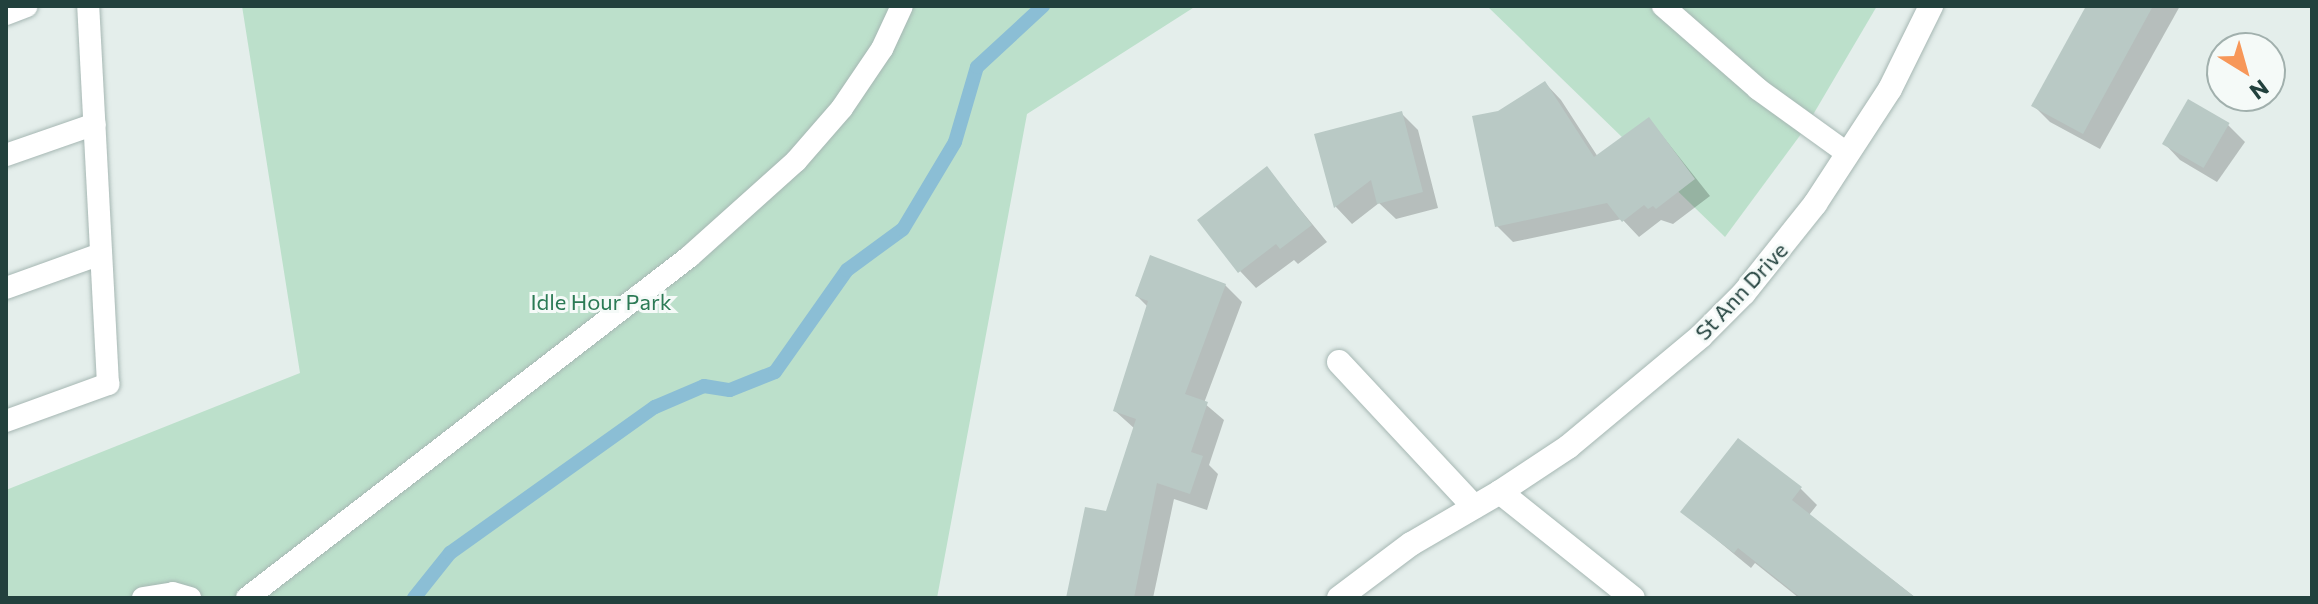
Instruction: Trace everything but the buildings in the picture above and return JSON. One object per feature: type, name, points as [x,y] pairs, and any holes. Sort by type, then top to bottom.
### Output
[{"type":"street","name":"St Ann Drive","points":[[1339,598],[1411,544],[1500,492],[1568,447],[1701,336],[1781,250],[1848,154],[1890,89],[1931,6]]},
{"type":"street","points":[[1339,362],[1474,507]]},
{"type":"street","points":[[1500,492],[1633,598]]},
{"type":"lane","points":[[6,14],[27,6]]},
{"type":"lane","points":[[6,421],[108,384],[88,6]]},
{"type":"lane","points":[[247,598],[689,257],[754,199],[796,161],[842,108],[882,49],[902,6]]},
{"type":"lane","points":[[1663,6],[1758,89],[1848,154]]},
{"type":"lane","points":[[6,155],[95,124]]},
{"type":"lane","points":[[6,288],[101,254]]},
{"type":"lane","points":[[143,598],[173,593],[190,598]]},
{"type":"green space","name":"Idle Hour Park","points":[[242,6],[1196,6],[1027,114],[937,598],[6,598],[6,490],[300,373]]},
{"type":"green space","points":[[1487,6],[1877,6],[1804,130],[1725,237]]},
{"type":"waterway","points":[[414,598],[450,553],[655,407],[704,386],[730,390],[775,372],[847,270],[903,229],[955,142],[977,67],[1043,6]]}]
